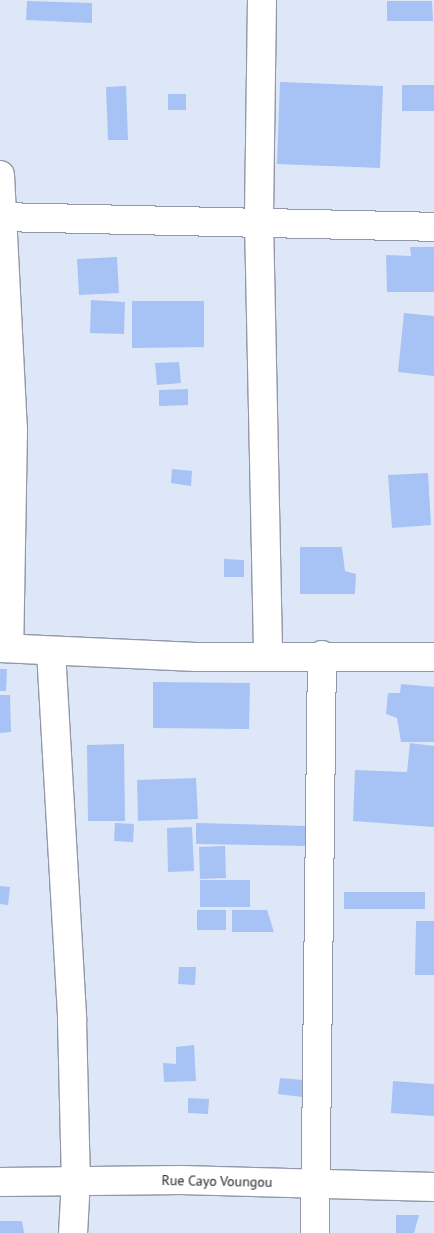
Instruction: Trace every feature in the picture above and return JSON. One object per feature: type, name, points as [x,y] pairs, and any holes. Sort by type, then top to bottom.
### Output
[{"type":"street","points":[[262,0],[259,220],[268,654]]},
{"type":"street","points":[[0,175],[0,217],[13,429],[5,648],[196,657],[268,654],[434,658]]},
{"type":"street","points":[[0,217],[259,220],[434,227]]},
{"type":"street","points":[[52,651],[72,1020],[76,1180],[73,1233]]},
{"type":"street","points":[[315,1233],[322,655]]},
{"type":"street","name":"Rue Cayo Voungou","points":[[0,1182],[76,1180],[434,1188]]},
{"type":"building","points":[[27,1],[92,3],[92,23],[26,20]]},
{"type":"building","points":[[387,1],[432,1],[433,21],[387,21]]},
{"type":"building","points":[[280,82],[383,86],[380,168],[277,164]]},
{"type":"building","points":[[402,85],[434,85],[434,111],[402,111]]},
{"type":"building","points":[[126,86],[128,140],[108,140],[106,87]]},
{"type":"building","points":[[168,94],[186,94],[186,110],[168,110]]},
{"type":"building","points":[[410,247],[434,247],[434,292],[387,292],[386,255],[411,256]]},
{"type":"building","points":[[117,257],[119,293],[79,295],[77,259]]},
{"type":"building","points":[[91,300],[125,302],[124,334],[90,333]]},
{"type":"building","points":[[132,301],[204,301],[204,347],[132,348]]},
{"type":"building","points":[[404,313],[434,316],[434,376],[398,372]]},
{"type":"building","points":[[179,362],[181,383],[157,385],[155,363]]},
{"type":"building","points":[[188,389],[188,405],[159,406],[159,390]]},
{"type":"building","points":[[172,469],[192,471],[191,486],[171,483]]},
{"type":"building","points":[[428,473],[431,525],[392,528],[388,475]]},
{"type":"building","points":[[300,547],[342,547],[345,571],[356,574],[355,594],[300,594]]},
{"type":"building","points":[[224,559],[244,560],[244,577],[224,577]]},
{"type":"building","points":[[0,669],[7,669],[6,691],[0,691]]},
{"type":"building","points":[[153,682],[250,683],[249,729],[153,728]]},
{"type":"building","points":[[401,684],[434,687],[434,742],[401,742],[397,718],[386,714],[388,693],[400,693]]},
{"type":"building","points":[[0,695],[10,695],[11,732],[0,733]]},
{"type":"building","points":[[410,743],[434,746],[434,827],[353,821],[355,770],[407,772]]},
{"type":"building","points":[[124,744],[125,821],[88,821],[87,745]]},
{"type":"building","points":[[196,778],[198,819],[138,821],[137,780]]},
{"type":"building","points":[[115,823],[134,824],[133,842],[114,841]]},
{"type":"building","points":[[196,823],[308,826],[308,846],[196,844]]},
{"type":"building","points":[[192,827],[194,871],[168,872],[167,828]]},
{"type":"building","points":[[225,846],[226,878],[200,879],[199,847]]},
{"type":"building","points":[[200,880],[250,880],[250,907],[200,907]]},
{"type":"building","points":[[0,886],[10,887],[8,905],[0,904]]},
{"type":"building","points":[[344,892],[425,892],[425,909],[344,909]]},
{"type":"building","points":[[197,910],[226,910],[226,930],[197,930]]},
{"type":"building","points":[[232,910],[267,910],[274,932],[232,932]]},
{"type":"building","points":[[416,921],[434,921],[434,975],[415,975]]},
{"type":"building","points":[[179,967],[196,967],[195,985],[178,984]]},
{"type":"building","points":[[194,1045],[196,1081],[164,1082],[163,1063],[176,1064],[176,1047]]},
{"type":"building","points":[[280,1078],[303,1080],[302,1097],[278,1094]]},
{"type":"building","points":[[393,1081],[434,1084],[434,1116],[391,1113]]},
{"type":"building","points":[[188,1098],[209,1099],[208,1114],[188,1113]]},
{"type":"building","points":[[396,1215],[419,1215],[414,1233],[396,1233]]},
{"type":"building","points":[[0,1221],[22,1221],[24,1233],[0,1233]]}]
